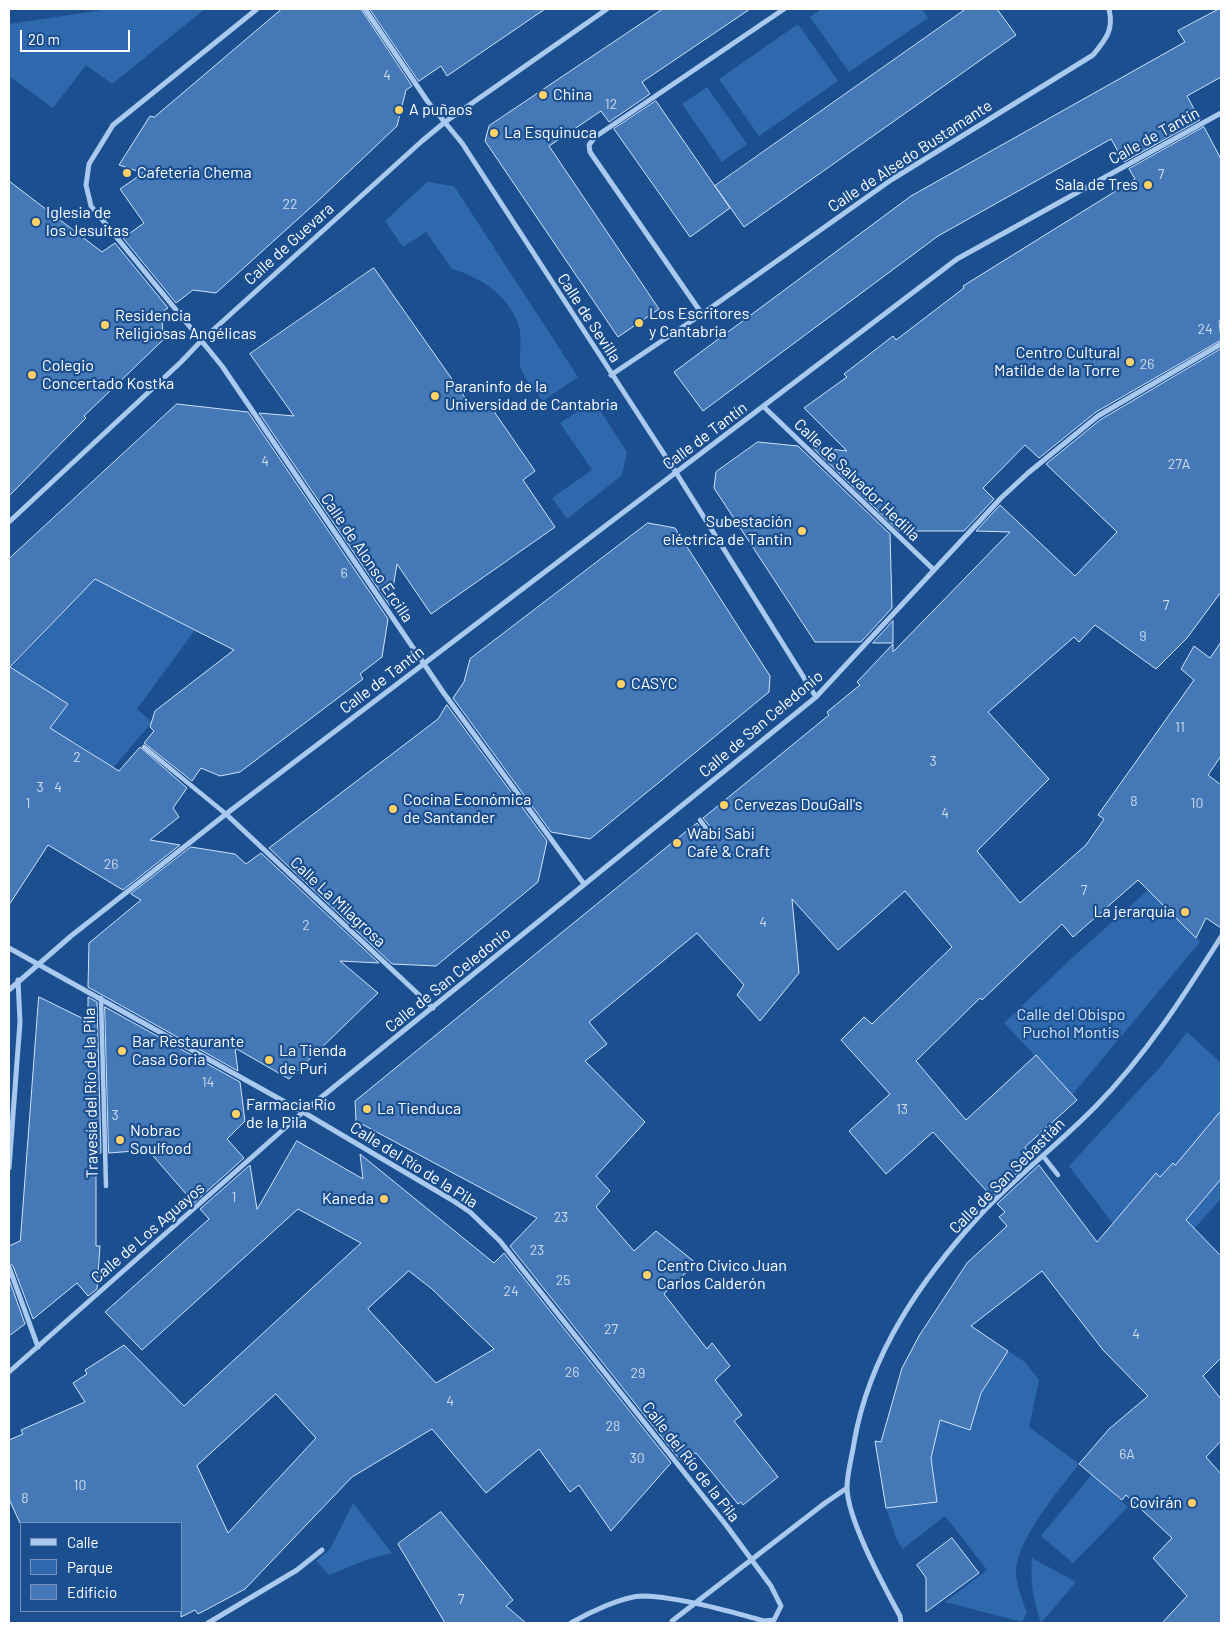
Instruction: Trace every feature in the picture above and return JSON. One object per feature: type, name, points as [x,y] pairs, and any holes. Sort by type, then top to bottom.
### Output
[{"type":"street","name":"Calle de Alonso Ercilla","points":[[257,9],[113,125],[89,164],[86,186],[91,206],[202,340],[424,664],[584,884]]},
{"type":"street","name":"Calle de Sevilla","points":[[365,9],[423,96],[462,142],[611,375],[677,474],[816,697]]},
{"type":"street","name":"Calle de Guevara","points":[[9,522],[181,362],[202,340],[445,122],[607,9]]},
{"type":"street","points":[[702,314],[590,152],[589,145],[595,137],[784,9]]},
{"type":"street","name":"Calle de Alsedo Bustamante","points":[[611,375],[702,314],[891,180],[1093,55],[1106,39],[1112,26],[1108,9]]},
{"type":"street","name":"Calle de Tantín","points":[[9,990],[18,980],[40,965],[71,936],[226,814],[677,474],[957,259],[1221,112]]},
{"type":"street","name":"Calle de San Celedonio","points":[[304,1112],[816,697],[934,570],[1028,473],[1098,416],[1221,344]]},
{"type":"street","name":"Calle de Salvador Hedilla","points":[[764,407],[934,570]]},
{"type":"street","points":[[144,747],[226,814]]},
{"type":"street","name":"Calle La Milagrosa","points":[[226,814],[433,1008]]},
{"type":"street","points":[[700,820],[708,831]]},
{"type":"street","name":"Calle de San Sebastián","points":[[902,1623],[876,1570],[852,1513],[847,1488],[857,1425],[867,1387],[885,1346],[916,1294],[983,1212],[1097,1105],[1149,1045],[1168,1020],[1221,937]]},
{"type":"street","name":"Calle del Río de la Pila","points":[[9,948],[304,1112],[470,1212],[500,1241],[726,1525],[771,1586],[781,1606],[774,1620],[764,1621],[680,1602],[641,1596],[595,1609],[571,1623]]},
{"type":"street","points":[[9,1168],[20,1022],[18,980]]},
{"type":"street","name":"Travesía del Río de la Pila","points":[[101,998],[106,1186]]},
{"type":"street","name":"Calle de Los Aguayos","points":[[9,1372],[304,1112]]},
{"type":"street","points":[[1043,1156],[1058,1175]]},
{"type":"street","points":[[9,1267],[38,1347]]},
{"type":"street","points":[[671,1622],[847,1488]]},
{"type":"street","points":[[208,1623],[297,1570],[322,1550]]},
{"type":"green space","points":[[109,9],[205,9],[112,84],[86,65],[53,108],[9,76],[9,24]]},
{"type":"green space","points":[[822,9],[922,9],[928,18],[849,72],[810,17]]},
{"type":"green space","points":[[798,24],[838,81],[759,136],[719,79]]},
{"type":"green space","points":[[707,87],[747,144],[722,162],[682,104]]},
{"type":"green space","points":[[427,182],[454,186],[578,377],[543,401],[528,382],[521,369],[520,331],[516,319],[503,299],[474,277],[452,269],[426,232],[403,247],[385,221]]},
{"type":"green space","points":[[594,401],[627,452],[622,475],[567,519],[552,498],[592,470],[560,423]]},
{"type":"green space","points":[[31,546],[195,630],[137,709],[152,722],[108,774],[102,760],[73,741],[56,765],[34,750],[67,704],[11,668],[79,596]]},
{"type":"green space","name":"Calle del Obispo Puchol Montis","points":[[1148,890],[1200,942],[1072,1095],[1004,1023],[1073,957]]},
{"type":"green space","points":[[1187,1032],[1221,1063],[1221,1112],[1193,1144],[1221,1169],[1221,1199],[1152,1275],[1069,1166],[1162,1065]],"holes":[[[1173,1163],[1208,1194],[1119,1224],[1156,1174],[1160,1177]]]},
{"type":"green space","points":[[1008,1351],[1025,1362],[1039,1380],[1029,1427],[1079,1464],[1050,1501],[1023,1546],[1016,1573],[1017,1583],[1027,1613],[1022,1622],[945,1602],[987,1570],[945,1516],[903,1549],[897,1540],[886,1508],[937,1502],[931,1458],[940,1420],[970,1429],[981,1393]]},
{"type":"green space","points":[[1092,1474],[1128,1507],[1073,1563],[1041,1536]]},
{"type":"green space","points":[[353,1503],[392,1553],[369,1559],[329,1575],[316,1561],[330,1549]]},
{"type":"green space","points":[[1032,1558],[1076,1582],[1041,1623],[1033,1591],[1031,1575]]},
{"type":"building","points":[[282,9],[361,9],[412,86],[406,90],[397,126],[320,199],[216,293],[193,290],[176,303],[123,238],[144,223],[120,189],[143,173],[119,165],[150,116],[154,117]]},
{"type":"building","points":[[370,9],[545,9],[447,76],[441,66],[419,81]]},
{"type":"building","points":[[663,9],[750,9],[642,82],[650,94],[609,122],[601,111],[549,146],[659,309],[618,337],[485,141],[489,126]]},
{"type":"building","points":[[966,9],[997,9],[1016,35],[744,227],[715,186]]},
{"type":"building","points":[[1221,9],[1221,77],[1187,96],[1200,120],[1124,162],[1111,139],[938,236],[703,411],[674,372],[911,196],[1185,42],[1178,31]]},
{"type":"building","points":[[656,101],[730,208],[690,237],[614,129]]},
{"type":"building","points":[[1204,127],[1221,159],[1221,319],[1219,321],[1221,340],[1096,412],[1039,458],[1025,445],[983,488],[994,499],[964,531],[899,531],[812,447],[847,451],[804,408],[847,377],[844,374],[893,336],[896,340],[964,288],[963,286],[1135,179],[1129,169]]},
{"type":"building","points":[[9,181],[102,252],[115,243],[168,308],[162,312],[163,340],[84,416],[86,418],[9,496]]},
{"type":"building","name":"Paraninfo de la Universidad de Cantabria","points":[[374,268],[473,409],[486,400],[535,471],[523,480],[555,527],[431,614],[397,564],[390,606],[259,413],[294,416],[250,354]]},
{"type":"building","points":[[1221,349],[1221,592],[1187,638],[1156,669],[1095,625],[1079,642],[1074,637],[988,712],[1049,779],[977,851],[1020,903],[1086,845],[1104,819],[1098,815],[1194,680],[1181,669],[1194,646],[1210,658],[1221,642],[1221,756],[1208,775],[1221,785],[1221,928],[1206,918],[1196,938],[1138,880],[1073,937],[1062,924],[982,1000],[980,998],[916,1061],[966,1120],[1036,1055],[1077,1100],[1025,1147],[1033,1158],[992,1197],[933,1132],[886,1174],[849,1131],[890,1094],[841,1040],[864,1017],[872,1024],[952,947],[905,891],[838,950],[792,899],[799,973],[760,1021],[737,995],[744,985],[697,933],[589,1022],[607,1044],[585,1061],[645,1122],[596,1176],[610,1191],[596,1207],[634,1251],[656,1231],[696,1263],[664,1294],[707,1349],[712,1343],[730,1366],[715,1380],[742,1415],[734,1421],[778,1477],[743,1505],[741,1502],[738,1504],[696,1453],[680,1460],[510,1246],[537,1218],[356,1121],[355,1101],[697,823],[706,834],[711,834],[712,829],[703,818],[829,715],[827,712],[860,685],[857,682],[893,644],[893,652],[1010,532],[976,531],[1000,505],[1075,576],[1117,532],[1046,464],[1100,420]]},
{"type":"building","points":[[177,404],[248,412],[388,619],[382,657],[360,674],[363,679],[240,772],[220,776],[201,768],[192,781],[144,743],[154,731],[150,727],[155,711],[234,650],[95,579],[10,667],[68,704],[50,728],[119,771],[140,747],[187,788],[173,808],[179,817],[150,840],[180,845],[123,890],[48,845],[9,905],[9,559]]},
{"type":"building","name":"Subestación eléctrica de Tantin","points":[[758,442],[798,446],[890,534],[892,608],[861,642],[815,642],[714,488],[716,472]]},
{"type":"building","name":"CASYC","points":[[648,523],[675,528],[770,676],[769,692],[590,839],[551,832],[453,698],[464,682],[470,659]]},
{"type":"building","points":[[893,621],[893,643],[873,643]]},
{"type":"building","points":[[447,705],[547,841],[538,882],[436,966],[392,964],[269,848],[438,719]]},
{"type":"building","points":[[191,847],[235,854],[246,864],[261,853],[379,963],[340,961],[378,993],[289,1079],[235,1048],[238,1071],[88,987],[89,943],[141,900],[131,894]]},
{"type":"building","points":[[39,997],[88,1021],[88,997],[97,1002],[101,1153],[96,1154],[96,1246],[100,1246],[97,1289],[88,1296],[77,1283],[33,1319],[13,1266],[9,1263],[9,1246],[20,1241]]},
{"type":"building","points":[[105,1007],[240,1082],[245,1121],[227,1139],[244,1158],[194,1203],[148,1150],[109,1153]]},
{"type":"building","points":[[1221,1111],[1221,1179],[1186,1220],[1221,1256],[1221,1358],[1203,1376],[1221,1399],[1221,1441],[1206,1457],[1221,1474],[1221,1623],[1162,1623],[1187,1596],[1153,1558],[1172,1538],[1126,1495],[1122,1500],[1079,1464],[1109,1429],[1148,1396],[1103,1350],[1042,1271],[971,1326],[1008,1351],[981,1393],[970,1430],[940,1420],[931,1458],[937,1502],[886,1508],[875,1441],[881,1442],[902,1368],[919,1336],[967,1263],[1007,1226],[999,1217],[1005,1212],[997,1204],[1039,1165],[1097,1242],[1156,1173],[1160,1177],[1173,1163],[1175,1165]]},
{"type":"building","points":[[297,1141],[363,1179],[360,1154],[494,1263],[504,1253],[671,1463],[611,1531],[579,1485],[570,1492],[539,1449],[486,1493],[432,1429],[352,1477],[245,1589],[198,1614],[195,1610],[181,1617],[182,1522],[20,1523],[9,1499],[9,1440],[23,1434],[21,1430],[85,1402],[73,1383],[87,1374],[85,1370],[124,1345],[184,1406],[361,1243],[298,1209],[142,1350],[105,1312],[209,1219],[200,1209],[250,1165],[257,1209]],"holes":[[[409,1271],[432,1289],[494,1349],[436,1383],[368,1309]],[[276,1394],[316,1438],[228,1533],[197,1466]]]},
{"type":"building","points":[[9,1279],[25,1324],[9,1336]]},
{"type":"building","points":[[441,1512],[513,1600],[506,1606],[526,1623],[445,1623],[398,1544]]},
{"type":"building","points":[[952,1538],[979,1573],[926,1612],[926,1578],[917,1565]]},
{"type":"place","name":"China","points":[[543,95]]},
{"type":"place","name":"A puñaos","points":[[399,110]]},
{"type":"place","name":"La Esquinuca","points":[[494,133]]},
{"type":"place","name":"Cafeteria Chema","points":[[127,173]]},
{"type":"place","name":"Sala de Tres","points":[[1148,185]]},
{"type":"place","name":"Iglesia de los Jesuitas","points":[[36,222]]},
{"type":"place","name":"Los Escritores y Cantabria","points":[[639,323]]},
{"type":"place","name":"Residencia Religiosas Angélicas","points":[[105,325]]},
{"type":"place","name":"Centro Cultural Matilde de la Torre","points":[[1130,362]]},
{"type":"place","name":"Colegio Concertado Kostka","points":[[32,375]]},
{"type":"place","name":"Paraninfo de la Universidad de Cantabria","points":[[435,396]]},
{"type":"place","name":"Subestación eléctrica de Tantin","points":[[802,531]]},
{"type":"place","name":"CASYC","points":[[621,684]]},
{"type":"place","name":"Cervezas DouGall's","points":[[724,805]]},
{"type":"place","name":"Cocina Económica de Santander","points":[[393,809]]},
{"type":"place","name":"Wabi Sabi Café & Craft","points":[[677,843]]},
{"type":"place","name":"La jerarquía","points":[[1185,912]]},
{"type":"place","name":"Bar Restaurante Casa Goria","points":[[122,1051]]},
{"type":"place","name":"La Tienda de Puri","points":[[269,1060]]},
{"type":"place","name":"La Tienduca","points":[[367,1109]]},
{"type":"place","name":"Farmacia Río de la Pila","points":[[236,1114]]},
{"type":"place","name":"Nobrac Soulfood","points":[[120,1140]]},
{"type":"place","name":"Kaneda","points":[[384,1199]]},
{"type":"place","name":"Centro Cívico Juan Carlos Calderón","points":[[647,1275]]},
{"type":"place","name":"Covirán","points":[[1192,1503]]}]
